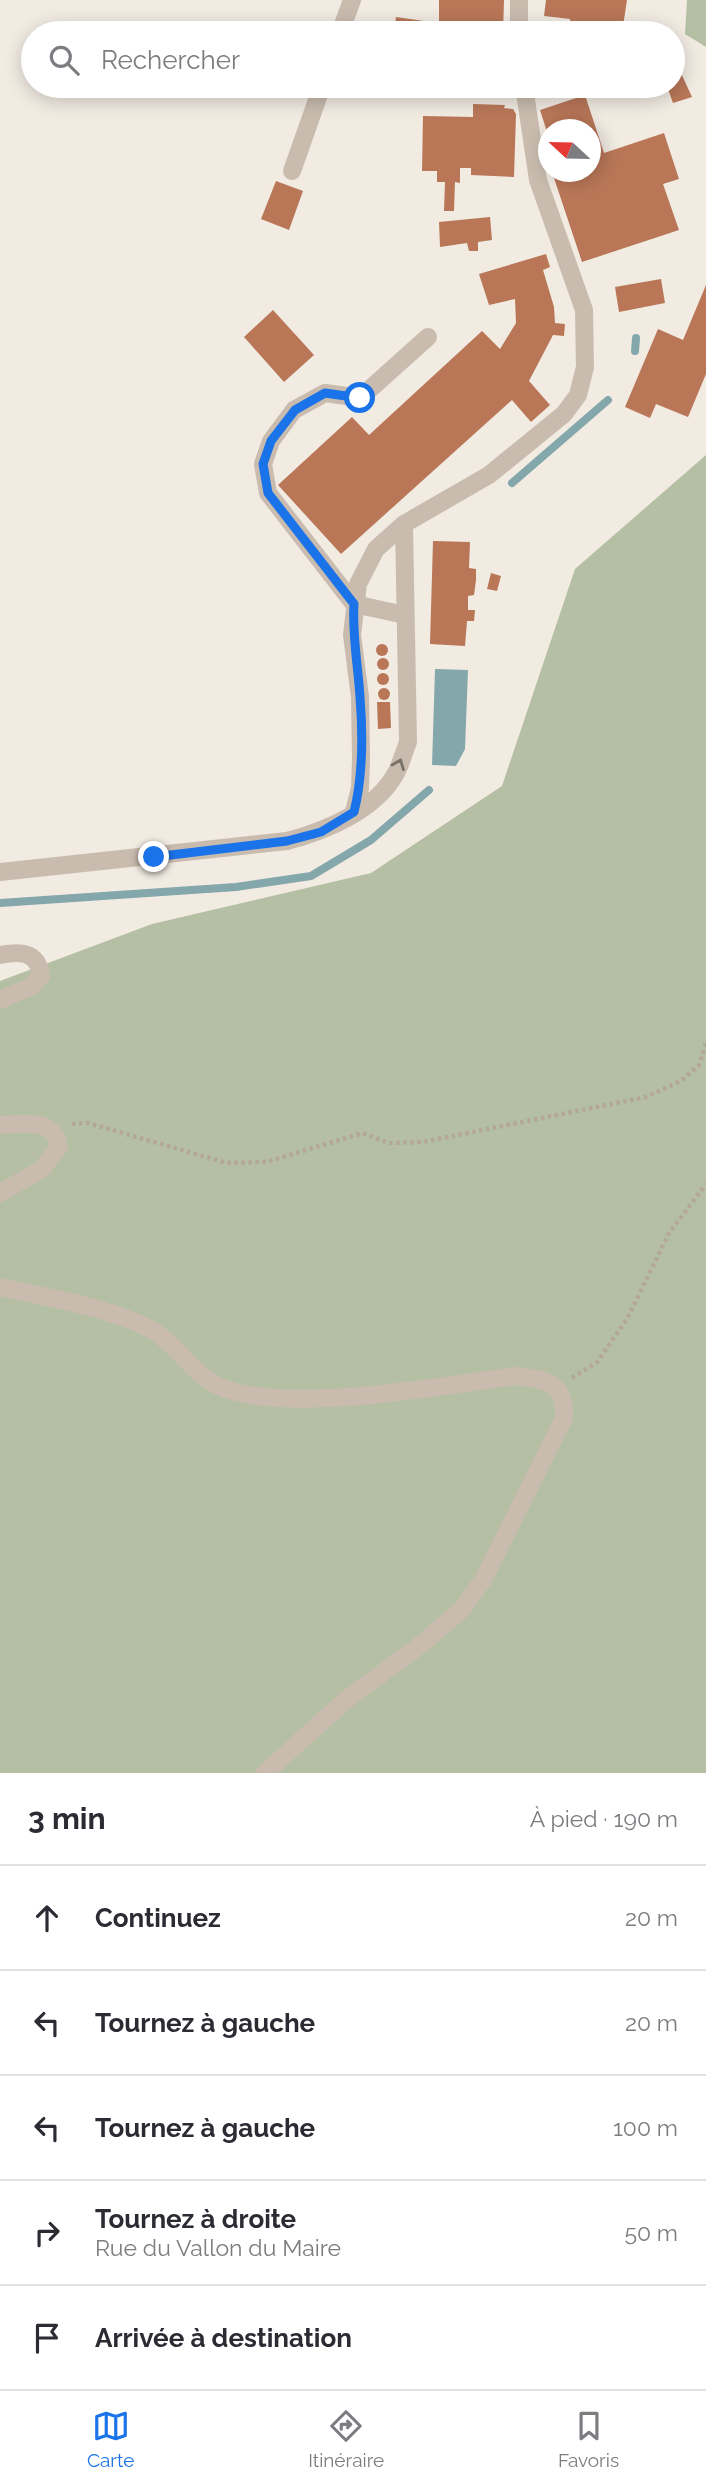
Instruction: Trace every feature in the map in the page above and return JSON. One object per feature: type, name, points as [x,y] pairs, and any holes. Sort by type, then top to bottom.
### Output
[{"type":"street","points":[[344,21],[352,0]]},
{"type":"street","points":[[519,0],[519,21]]},
{"type":"street","points":[[292,171],[318,98]]},
{"type":"street","points":[[354,812],[360,788],[361,759],[360,697],[352,635],[354,604],[358,584],[376,549],[404,524],[489,475],[564,414],[578,396],[585,367],[584,310],[538,180],[526,98]]},
{"type":"street","points":[[405,615],[354,604],[268,493],[263,464],[271,441],[295,410],[325,393],[360,398],[428,337]]},
{"type":"street","points":[[0,872],[287,841],[321,832],[382,794],[397,772],[408,742],[404,524]]},
{"type":"street","points":[[0,955],[17,951],[31,955],[40,964],[41,976],[32,986],[0,1000]]},
{"type":"street","points":[[0,1125],[47,1126],[57,1135],[59,1146],[52,1160],[0,1194]]},
{"type":"street","points":[[0,1287],[131,1321],[162,1337],[203,1378],[245,1394],[334,1397],[514,1376],[541,1379],[557,1388],[565,1400],[564,1418],[483,1580],[462,1609],[423,1643],[347,1699],[265,1773]]},
{"type":"path","points":[[47,1126],[88,1123],[227,1163],[266,1162],[363,1133],[389,1143],[423,1142],[646,1097],[681,1080],[699,1065],[706,1043]]},
{"type":"path","points":[[557,1388],[597,1362],[627,1318],[669,1233],[706,1184]]},
{"type":"green space","points":[[687,0],[706,0],[706,47],[685,34]]},
{"type":"green space","points":[[706,455],[706,1773],[0,1773],[0,981],[152,924],[371,873],[502,786],[575,569]]},
{"type":"water","points":[[435,669],[468,670],[465,749],[456,766],[432,765]]},
{"type":"building","points":[[439,0],[504,0],[503,21],[439,21]]},
{"type":"building","points":[[546,0],[627,0],[624,21],[570,21],[544,16]]},
{"type":"building","points":[[396,17],[424,21],[396,21]]},
{"type":"building","points":[[685,82],[692,97],[673,103],[671,98],[685,98]]},
{"type":"building","points":[[576,98],[586,98],[593,119],[543,119],[540,110]]},
{"type":"building","points":[[473,104],[505,105],[504,108],[513,109],[516,114],[514,177],[471,175],[471,168],[460,168],[460,183],[455,182],[454,211],[444,211],[445,182],[437,182],[437,171],[422,171],[423,116],[473,117]]},
{"type":"building","points":[[664,133],[679,179],[663,184],[679,230],[582,262],[555,182],[601,182],[601,144],[604,153]]},
{"type":"building","points":[[276,181],[303,191],[289,230],[261,219]]},
{"type":"building","points":[[490,217],[492,240],[478,242],[478,251],[469,251],[467,243],[440,247],[439,222]]},
{"type":"building","points":[[546,254],[550,267],[543,270],[554,307],[555,323],[565,324],[564,336],[553,335],[529,381],[550,405],[531,422],[512,400],[341,554],[278,485],[352,417],[369,435],[482,331],[500,349],[516,323],[515,299],[489,305],[479,274]]},
{"type":"building","points":[[661,279],[665,303],[619,312],[615,287]]},
{"type":"building","points":[[706,285],[706,374],[688,417],[656,404],[650,418],[625,407],[658,329],[683,340]]},
{"type":"building","points":[[273,310],[314,355],[284,382],[244,337]]},
{"type":"building","points":[[433,541],[470,542],[469,568],[476,569],[476,580],[474,595],[468,596],[468,610],[475,610],[474,621],[467,621],[465,646],[430,644]]},
{"type":"building","points":[[491,573],[501,576],[497,591],[487,589]]},
{"type":"building","points":[[377,645],[387,645],[387,655],[377,655]]},
{"type":"building","points":[[378,659],[388,659],[388,669],[378,669]]},
{"type":"building","points":[[378,674],[388,674],[388,684],[378,684]]},
{"type":"building","points":[[379,689],[389,689],[389,699],[379,699]]},
{"type":"building","points":[[377,702],[390,702],[391,728],[378,729]]},
{"type":"waterway","points":[[635,351],[636,338]]},
{"type":"waterway","points":[[512,483],[608,400]]},
{"type":"waterway","points":[[0,903],[236,887],[311,876],[371,840],[429,790]]},
{"type":"route","points":[[154,857],[287,841],[321,832],[354,812],[360,788],[361,759],[360,697],[352,635],[354,604],[268,493],[263,464],[271,441],[295,410],[325,393],[360,398]]}]
